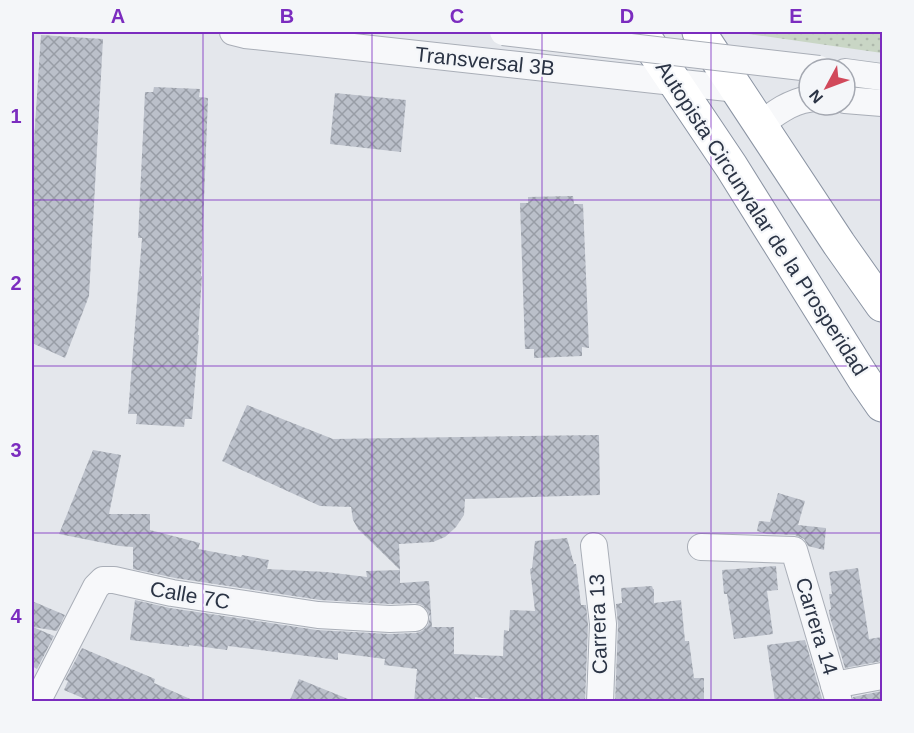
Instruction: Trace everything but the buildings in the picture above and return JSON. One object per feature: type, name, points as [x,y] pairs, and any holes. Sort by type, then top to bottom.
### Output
[{"type":"highway","name":"Autopista Circunvalar de la Prosperidad","points":[[641,32],[731,166],[882,405]]},
{"type":"highway","points":[[699,32],[882,305]]},
{"type":"street","name":"Transversal 3B","points":[[233,32],[268,38],[736,89]]},
{"type":"street","name":"Transversal 3B","points":[[502,32],[797,66]]},
{"type":"street","points":[[857,74],[882,77]]},
{"type":"street","points":[[857,101],[882,103]]},
{"type":"street","points":[[760,125],[779,110],[797,102]]},
{"type":"street","name":"Carrera 13","points":[[594,546],[603,624],[600,702]]},
{"type":"street","name":"Carrera 14","points":[[701,547],[794,550],[837,693]]},
{"type":"street","name":"Calle 7C","points":[[36,700],[96,587],[103,580],[114,579],[172,593],[318,615],[415,618]]},
{"type":"street","points":[[837,693],[882,676]]},
{"type":"green space","points":[[735,32],[882,32],[882,53]]}]
